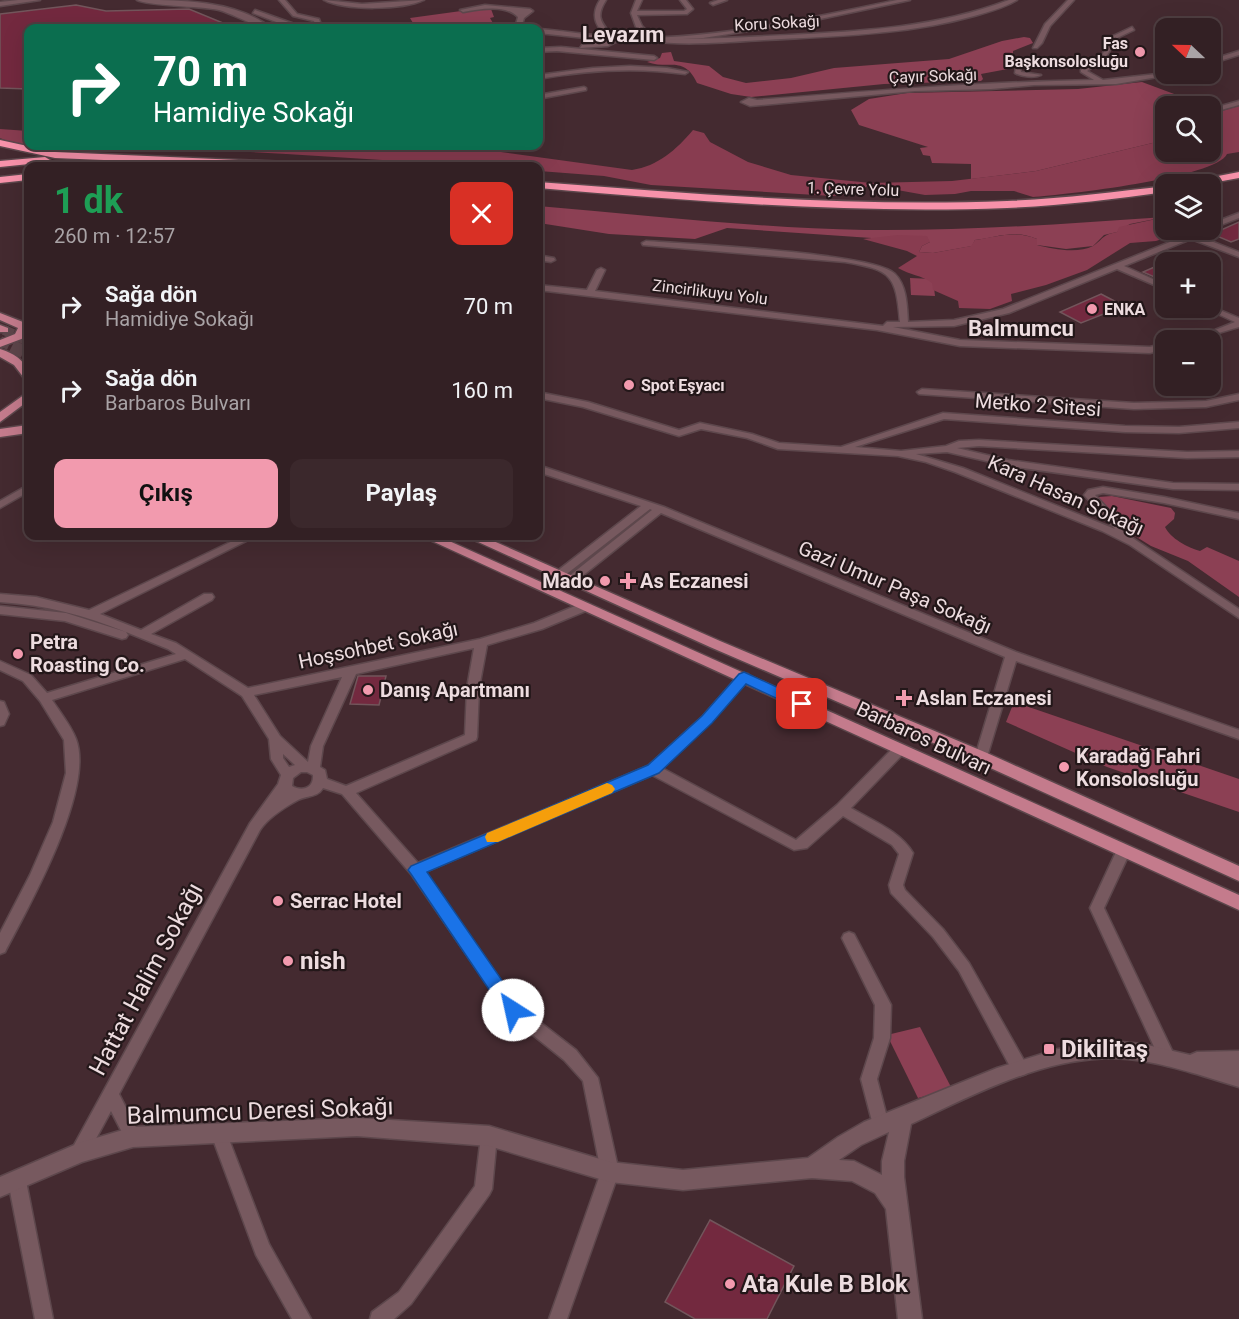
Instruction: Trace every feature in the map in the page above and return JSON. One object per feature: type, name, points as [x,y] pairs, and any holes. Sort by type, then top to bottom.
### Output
[{"type":"highway","points":[[0,143],[24,149]]},
{"type":"highway","points":[[28,150],[86,157],[229,162]]},
{"type":"highway","points":[[25,162],[86,157]]},
{"type":"highway","points":[[0,164],[24,162]]},
{"type":"highway","points":[[0,171],[24,169]]},
{"type":"highway","points":[[1221,178],[1239,175]]},
{"type":"highway","points":[[0,180],[24,177]]},
{"type":"highway","name":"1. Çevre Yolu","points":[[543,185],[760,201],[919,207],[1063,202],[1155,190]]},
{"type":"highway","points":[[1221,190],[1239,187]]},
{"type":"highway","name":"1. Çevre Yolu","points":[[543,195],[807,214],[917,217],[1041,214],[1155,202]]},
{"type":"main road","points":[[0,316],[24,326]]},
{"type":"main road","points":[[0,344],[20,336],[24,330]]},
{"type":"main road","points":[[0,352],[18,363],[24,371]]},
{"type":"main road","points":[[0,418],[24,399]]},
{"type":"main road","points":[[0,434],[24,430]]},
{"type":"main road","name":"Barbaros Bulvarı","points":[[437,540],[744,677],[899,750],[1239,903]]},
{"type":"main road","name":"Barbaros Bulvarı","points":[[481,540],[981,758],[1239,874]]},
{"type":"main road","points":[[584,607],[592,603],[603,604],[651,622],[686,630]]},
{"type":"street","points":[[0,3],[17,0]]},
{"type":"street","points":[[0,3],[37,0]]},
{"type":"street","points":[[140,0],[215,8],[241,15],[259,24]]},
{"type":"street","points":[[181,0],[237,7],[286,24]]},
{"type":"street","points":[[282,0],[295,15],[317,20],[318,24]]},
{"type":"street","points":[[327,0],[335,3],[375,5],[421,0]]},
{"type":"street","points":[[543,50],[600,46],[615,39],[597,18],[596,11],[603,0]]},
{"type":"street","points":[[639,0],[634,13],[639,27],[651,40],[746,30],[907,0]]},
{"type":"street","points":[[634,13],[685,13],[690,9],[683,0]]},
{"type":"street","points":[[712,3],[724,0]]},
{"type":"street","name":"Koru Sokağı","points":[[543,32],[615,39],[690,41],[892,30],[961,20],[1014,0]]},
{"type":"street","points":[[1035,47],[1040,44],[1047,25],[1071,0]]},
{"type":"street","points":[[462,10],[485,7],[530,11],[520,17],[519,24]]},
{"type":"street","points":[[514,10],[520,17]]},
{"type":"street","points":[[1101,82],[1084,69],[1104,56],[1115,37],[1132,29]]},
{"type":"street","points":[[555,49],[654,58]]},
{"type":"street","points":[[1221,59],[1239,53]]},
{"type":"street","points":[[543,76],[571,71],[649,68],[685,72]]},
{"type":"street","points":[[1018,68],[1018,73],[1025,75],[1062,77],[1091,75]]},
{"type":"street","name":"Çayır Sokağı","points":[[757,103],[813,104],[878,92],[1002,86],[1034,82],[1134,81],[1155,77]]},
{"type":"street","points":[[543,96],[584,89]]},
{"type":"street","points":[[1221,108],[1239,104]]},
{"type":"street","points":[[1221,222],[1239,215]]},
{"type":"street","points":[[877,327],[904,323],[954,323],[1006,311],[1180,240]]},
{"type":"street","points":[[1200,240],[1239,255]]},
{"type":"street","points":[[646,243],[845,260],[875,266],[891,272],[901,290],[904,323]]},
{"type":"street","points":[[543,258],[551,260]]},
{"type":"street","points":[[1117,266],[1155,283]]},
{"type":"street","points":[[590,293],[601,270]]},
{"type":"street","name":"Zincirlikuyu Yolu","points":[[543,288],[877,327]]},
{"type":"street","points":[[1221,314],[1239,322]]},
{"type":"street","points":[[1221,331],[1239,322]]},
{"type":"street","points":[[940,323],[944,340]]},
{"type":"street","points":[[877,327],[960,343],[1155,349]]},
{"type":"street","points":[[922,392],[1134,406],[1206,404],[1239,397]]},
{"type":"street","points":[[543,396],[585,404],[680,433],[700,426],[750,436],[778,446],[898,453]]},
{"type":"street","name":"Metko 2 Sitesi","points":[[839,449],[943,416],[1125,429],[1179,430],[1239,425]]},
{"type":"street","name":"Metko 2 Sitesi","points":[[947,449],[958,444],[979,443],[1187,455],[1239,454]]},
{"type":"street","name":"Metko 2 Sitesi","points":[[898,453],[947,449],[1008,463],[1173,486],[1239,487]]},
{"type":"street","name":"Kara Hasan Sokağı","points":[[898,453],[959,470],[1134,543],[1239,614]]},
{"type":"street","name":"Gazi Umur Paşa Sokağı","points":[[543,470],[654,508],[1012,656],[1239,734]]},
{"type":"street","points":[[0,505],[24,490]]},
{"type":"street","points":[[1134,543],[1093,503],[1089,495],[1092,492],[1102,490],[1164,500],[1239,516]]},
{"type":"street","points":[[566,576],[601,544],[654,508]]},
{"type":"street","points":[[566,576],[613,548],[654,508]]},
{"type":"street","points":[[90,614],[242,540]]},
{"type":"street","points":[[601,544],[613,548]]},
{"type":"street","points":[[140,635],[208,597]]},
{"type":"street","points":[[0,598],[36,601],[90,614],[172,646],[246,693],[274,739],[320,773],[321,782]]},
{"type":"street","name":"Hoşsohbet Sokağı","points":[[246,693],[481,643],[538,626],[584,607]]},
{"type":"street","points":[[0,610],[66,617],[186,655]]},
{"type":"street","points":[[347,791],[471,737],[473,688],[481,643]]},
{"type":"street","points":[[45,698],[186,655]]},
{"type":"street","points":[[981,758],[1012,656]]},
{"type":"street","points":[[0,665],[27,678],[45,698],[70,740],[73,772],[60,822],[37,875],[0,948]]},
{"type":"street","points":[[255,827],[286,780],[309,767],[351,671]]},
{"type":"street","points":[[416,870],[653,769],[707,719],[744,677]]},
{"type":"street","points":[[0,705],[3,714],[0,722]]},
{"type":"street","points":[[274,739],[277,759],[286,780],[286,789],[297,794]]},
{"type":"street","points":[[653,769],[794,845],[802,844],[842,809],[899,750]]},
{"type":"street","points":[[321,782],[347,791],[416,870],[513,1010],[570,1055],[590,1078],[610,1172],[558,1319]]},
{"type":"street","points":[[255,827],[268,814],[297,794],[313,790],[321,782]]},
{"type":"street","points":[[842,809],[897,841],[906,853],[896,885],[898,893],[938,933],[964,967],[1020,1069]]},
{"type":"street","name":"Hattat Halim Sokağı","points":[[78,1153],[255,827]]},
{"type":"street","points":[[1123,852],[1097,908],[1168,1059],[1239,1078]]},
{"type":"street","points":[[849,938],[882,1005],[882,1038],[869,1079],[881,1125]]},
{"type":"street","points":[[812,1168],[842,1146],[881,1125],[902,1119],[977,1085],[1020,1069],[1085,1053],[1111,1050],[1168,1059],[1207,1062],[1239,1060]]},
{"type":"street","points":[[111,1095],[133,1137]]},
{"type":"street","points":[[902,1119],[892,1161],[910,1319]]},
{"type":"street","name":"Balmumcu Deresi Sokağı","points":[[8,1184],[78,1153],[133,1137],[357,1127],[489,1136],[610,1172],[683,1180],[812,1168],[854,1172],[882,1186],[896,1205]]},
{"type":"street","points":[[219,1134],[262,1250],[302,1319]]},
{"type":"street","points":[[379,1319],[405,1298],[483,1189],[489,1136]]},
{"type":"street","points":[[8,1184],[44,1319]]},
{"type":"shaded area","points":[[483,8],[491,9],[494,17],[490,18],[493,24],[414,24],[410,18]]},
{"type":"shaded area","points":[[1030,38],[1033,43],[1013,51],[1013,68],[981,74],[983,79],[981,81],[884,84],[751,97],[731,94],[697,83],[692,74],[681,66],[647,62],[660,58],[662,53],[671,52],[674,61],[709,66],[723,77],[746,83],[791,78],[834,68],[949,59],[1002,41]]},
{"type":"shaded area","points":[[1142,82],[1180,96],[1155,96],[1155,142],[1036,171],[971,179],[971,164],[932,163],[930,156],[923,155],[920,148],[928,147],[859,125],[851,110],[869,99],[907,93],[1078,89]]},
{"type":"shaded area","points":[[1239,106],[1239,152],[1227,154],[1221,159],[1221,111]]},
{"type":"shaded area","points":[[0,129],[24,131],[24,146],[0,138]]},
{"type":"shaded area","points":[[693,130],[704,133],[710,142],[748,162],[791,175],[871,183],[857,194],[832,196],[651,185],[604,176],[543,171],[543,162],[419,162],[198,150],[487,150],[632,170],[650,165],[666,156]]},
{"type":"shaded area","points":[[1155,142],[1155,162],[1218,162],[1184,174],[1155,174],[1155,181],[1033,197],[1014,191],[971,191],[925,195],[875,186],[871,183],[952,181],[1036,171]]},
{"type":"shaded area","points":[[57,150],[176,150],[97,152]]},
{"type":"shaded area","points":[[543,206],[742,224],[865,230],[978,228],[1155,218],[1130,224],[1117,232],[1104,235],[1093,246],[1066,249],[1037,245],[1037,239],[1014,234],[975,240],[972,246],[933,253],[919,252],[922,246],[930,242],[727,228],[695,239],[609,234],[543,224]]},
{"type":"shaded area","points":[[1155,219],[1155,240],[1159,240],[1130,243],[1087,270],[1046,285],[1011,294],[1012,301],[990,309],[959,308],[958,301],[933,290],[932,283],[898,268],[917,256],[863,239],[898,235],[927,236],[930,242],[922,246],[919,252],[933,253],[971,246],[975,240],[1021,235],[1037,239],[1037,245],[1080,250],[1093,246],[1105,236],[1117,232],[1119,227]]},
{"type":"shaded area","points":[[910,278],[933,279],[935,296],[911,295]]},
{"type":"shaded area","points":[[1112,496],[1171,508],[1175,513],[1174,519],[1165,527],[1175,539],[1195,550],[1200,551],[1207,547],[1239,561],[1239,597],[1188,561],[1151,546],[1135,536],[1100,503],[1099,497]]},
{"type":"shaded area","points":[[1023,705],[1239,779],[1239,812],[1107,767],[1006,722],[1012,707]]},
{"type":"shaded area","points":[[920,1027],[952,1089],[918,1098],[887,1035]]},
{"type":"building","points":[[76,5],[106,11],[189,9],[225,24],[24,24],[24,89],[0,88],[0,14]]},
{"type":"building","points":[[1239,222],[1239,239],[1231,242],[1221,238],[1221,230]]},
{"type":"building","points":[[1155,267],[1155,277],[1143,272]]},
{"type":"building","name":"ENKA","points":[[1101,294],[1124,306],[1081,323],[1060,312]]},
{"type":"building","name":"Danış Apartmanı","points":[[358,676],[386,676],[379,705],[350,704]]},
{"type":"building","name":"Ata Kule B Blok","points":[[710,1220],[794,1266],[767,1319],[695,1319],[665,1302]]},
{"type":"tunnel","points":[[4,330],[24,339]]},
{"type":"tunnel","points":[[0,341],[15,348]]},
{"type":"tunnel","points":[[12,346],[24,352]]},
{"type":"slow traffic","points":[[493,837],[607,789]]},
{"type":"place","name":"Fas Başkonsolosluğu","points":[[1140,52]]},
{"type":"place","name":"ENKA","points":[[1092,309]]},
{"type":"place","name":"Spot Eşyacı","points":[[629,385]]},
{"type":"place","name":"Mado","points":[[605,581]]},
{"type":"place","name":"As Eczanesi","points":[[628,581]]},
{"type":"place","name":"Petra Roasting Co.","points":[[18,654]]},
{"type":"place","name":"Danış Apartmanı","points":[[368,690]]},
{"type":"place","name":"Aslan Eczanesi","points":[[904,698]]},
{"type":"place","name":"Karadağ Fahri Konsolosluğu","points":[[1064,767]]},
{"type":"place","name":"Serrac Hotel","points":[[278,901]]},
{"type":"place","name":"nish","points":[[288,961]]},
{"type":"place","name":"Dikilitaş","points":[[1049,1049]]},
{"type":"place","name":"Ata Kule B Blok","points":[[730,1284]]},
{"type":"district","name":"Levazım","points":[[623,34]]},
{"type":"district","name":"Balmumcu","points":[[1021,328]]},
{"type":"route","points":[[513,1010],[416,870],[653,769],[707,719],[744,677],[802,704]]}]
